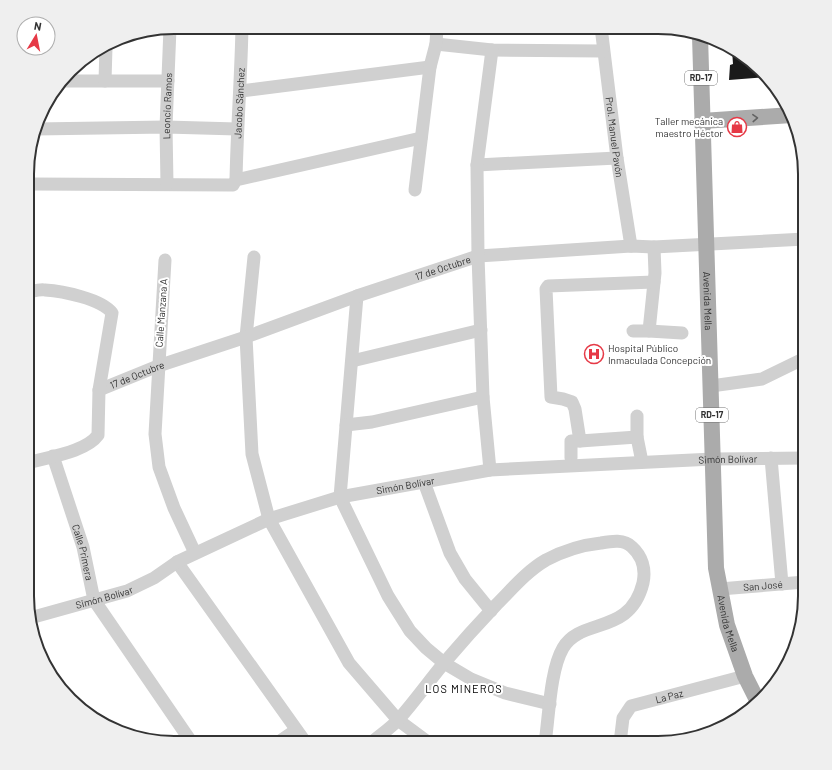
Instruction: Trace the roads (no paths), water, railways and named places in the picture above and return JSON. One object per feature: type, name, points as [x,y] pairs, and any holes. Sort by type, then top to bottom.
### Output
[{"type":"main road","name":"Avenida Mella","points":[[700,40],[702,121],[708,244],[716,568],[727,625],[745,676],[755,696]]},
{"type":"main road","points":[[702,121],[785,115]]},
{"type":"street","name":"Leoncio Ramos","points":[[167,184],[166,127],[170,34]]},
{"type":"street","name":"Jacobo Sánchez","points":[[236,180],[237,129],[241,91],[242,34]]},
{"type":"street","points":[[415,190],[430,67],[437,34]]},
{"type":"street","name":"Prol. Manuel Pavón","points":[[601,34],[602,51],[631,246]]},
{"type":"street","points":[[436,44],[492,50],[602,51]]},
{"type":"street","points":[[490,470],[483,397],[478,256],[477,165],[492,50]]},
{"type":"street","points":[[105,81],[106,52]]},
{"type":"street","points":[[241,91],[430,67]]},
{"type":"street","points":[[70,81],[168,81]]},
{"type":"street","points":[[41,130],[166,127],[237,129]]},
{"type":"street","points":[[34,184],[233,184],[236,180],[421,138]]},
{"type":"street","points":[[477,165],[617,158]]},
{"type":"street","name":"17 de Octubre","points":[[99,390],[158,366],[246,337],[357,296],[478,256],[631,246],[654,247],[798,239]]},
{"type":"street","points":[[649,331],[656,272],[654,247]]},
{"type":"street","points":[[254,257],[246,337],[252,454],[269,519],[349,663],[398,720],[420,736]]},
{"type":"street","name":"Calle Manzana A","points":[[165,260],[155,434],[159,468],[174,508],[195,553]]},
{"type":"street","points":[[580,441],[575,409],[572,402],[557,397],[546,398],[546,290],[548,286],[654,282]]},
{"type":"street","points":[[34,291],[44,290],[79,297],[108,308],[112,313],[99,390],[98,435],[94,442],[82,447],[34,461]]},
{"type":"street","points":[[357,296],[340,496],[388,596],[406,625],[426,648],[444,663],[471,679],[505,694],[550,704]]},
{"type":"street","points":[[352,361],[481,330]]},
{"type":"street","points":[[633,331],[682,333]]},
{"type":"street","points":[[711,386],[762,379],[798,361]]},
{"type":"street","points":[[346,425],[372,422],[483,397]]},
{"type":"street","points":[[637,416],[637,437],[642,462]]},
{"type":"street","points":[[571,458],[571,441],[637,437]]},
{"type":"street","name":"Calle Primera","points":[[53,456],[83,547],[94,600],[187,736]]},
{"type":"street","points":[[771,458],[782,584]]},
{"type":"street","name":"Simón Bolívar","points":[[36,616],[127,591],[154,578],[177,562],[269,519],[340,496],[490,470],[713,459],[798,458]]},
{"type":"street","points":[[424,482],[450,553],[465,579],[491,611]]},
{"type":"street","points":[[379,736],[398,720],[444,663],[491,611],[529,573],[546,560],[584,545],[617,541],[628,544],[640,554],[644,569],[643,583],[629,611],[609,623],[584,631],[571,638],[563,648],[556,665],[546,736]]},
{"type":"street","points":[[177,562],[301,736]]},
{"type":"street","name":"San José","points":[[720,589],[798,583]]},
{"type":"street","name":"La Paz","points":[[621,736],[623,718],[631,706],[745,676]]},
{"type":"street","points":[[287,736],[296,730]]},
{"type":"place","name":"Taller mecánica maestro Héctor","points":[[737,127]]},
{"type":"place","name":"Hospital Público Inmaculada Concepción","points":[[594,354]]},
{"type":"district","name":"LOS MINEROS","points":[[464,689]]}]
